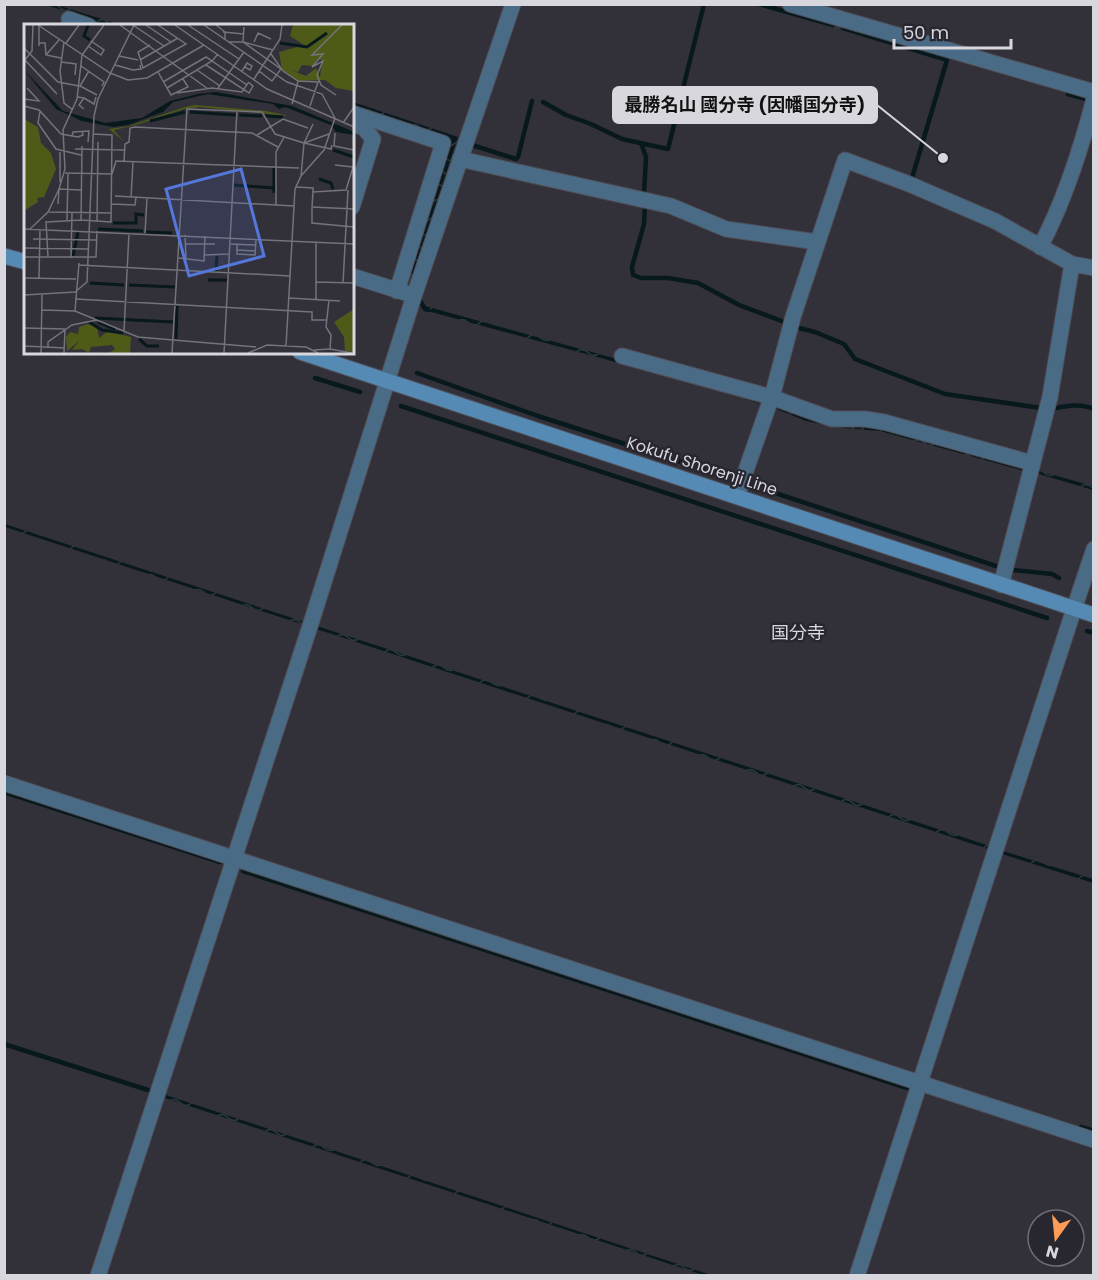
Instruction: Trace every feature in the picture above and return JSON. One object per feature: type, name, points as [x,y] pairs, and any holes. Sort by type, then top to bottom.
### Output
[{"type":"main road","points":[[4,256],[24,261]]},
{"type":"main road","name":"Kokufu Shorenji Line","points":[[306,354],[1094,615]]},
{"type":"street","points":[[98,1275],[312,620],[414,296],[513,4]]},
{"type":"street","points":[[790,4],[1094,92]]},
{"type":"street","points":[[69,19],[83,24]]},
{"type":"street","points":[[1040,247],[1052,225],[1094,99]]},
{"type":"street","points":[[354,114],[443,142],[397,291]]},
{"type":"street","points":[[354,125],[364,128],[373,139],[354,200]]},
{"type":"street","points":[[460,159],[671,206],[726,230],[817,242]]},
{"type":"street","points":[[737,496],[771,397],[792,316],[845,160],[909,184],[995,221],[1072,264],[1094,268]]},
{"type":"street","points":[[1001,585],[1050,397],[1072,264]]},
{"type":"street","points":[[354,277],[414,296]]},
{"type":"street","points":[[622,356],[771,397],[832,419],[865,419],[884,422],[1032,463]]},
{"type":"street","points":[[857,1275],[1094,549]]},
{"type":"street","points":[[4,783],[1094,1140]]},
{"type":"water","points":[[46,5],[57,5],[118,24],[106,24]]},
{"type":"water","points":[[354,102],[458,137],[412,277],[407,275],[449,149],[448,137],[354,106]]},
{"type":"water","points":[[425,306],[708,384],[1025,467],[1024,471],[880,431],[842,428],[806,421],[774,408],[707,387],[424,310]]},
{"type":"water","points":[[1039,471],[1093,486],[1093,490],[1039,474]]},
{"type":"water","points":[[5,524],[990,846],[988,849],[5,527]]},
{"type":"water","points":[[1003,851],[1093,879],[1093,883],[1002,854]]},
{"type":"water","points":[[166,1095],[711,1275],[703,1275],[165,1098]]},
{"type":"waterway","points":[[543,102],[566,115],[622,139],[668,149],[704,4]]},
{"type":"waterway","points":[[759,4],[833,25]]},
{"type":"waterway","points":[[843,28],[947,60],[912,178]]},
{"type":"waterway","points":[[1068,94],[1086,99]]},
{"type":"waterway","points":[[472,145],[516,159],[532,101]]},
{"type":"waterway","points":[[641,143],[646,157],[644,193]]},
{"type":"waterway","points":[[645,205],[644,224],[632,267],[633,275],[641,278],[668,278],[698,283],[739,305],[787,323]]},
{"type":"waterway","points":[[417,296],[428,310]]},
{"type":"waterway","points":[[795,327],[815,332],[844,344],[855,359],[945,394],[1041,408]]},
{"type":"waterway","points":[[417,373],[538,416],[734,479]]},
{"type":"waterway","points":[[315,378],[360,392]]},
{"type":"waterway","points":[[401,406],[1047,618]]},
{"type":"waterway","points":[[1051,409],[1067,406],[1094,409]]},
{"type":"waterway","points":[[751,485],[996,566]]},
{"type":"waterway","points":[[1013,570],[1052,574],[1059,578]]},
{"type":"waterway","points":[[1087,631],[1094,633]]},
{"type":"waterway","points":[[4,792],[220,862]]},
{"type":"waterway","points":[[243,871],[907,1088]]},
{"type":"waterway","points":[[4,1044],[148,1090]]},
{"type":"waterway","points":[[1081,1127],[1094,1131]]},
{"type":"place","name":"最勝名山 國分寺 (因幡国分寺)","points":[[943,158]]},
{"type":"district","name":"国分寺","points":[[798,632]]}]
